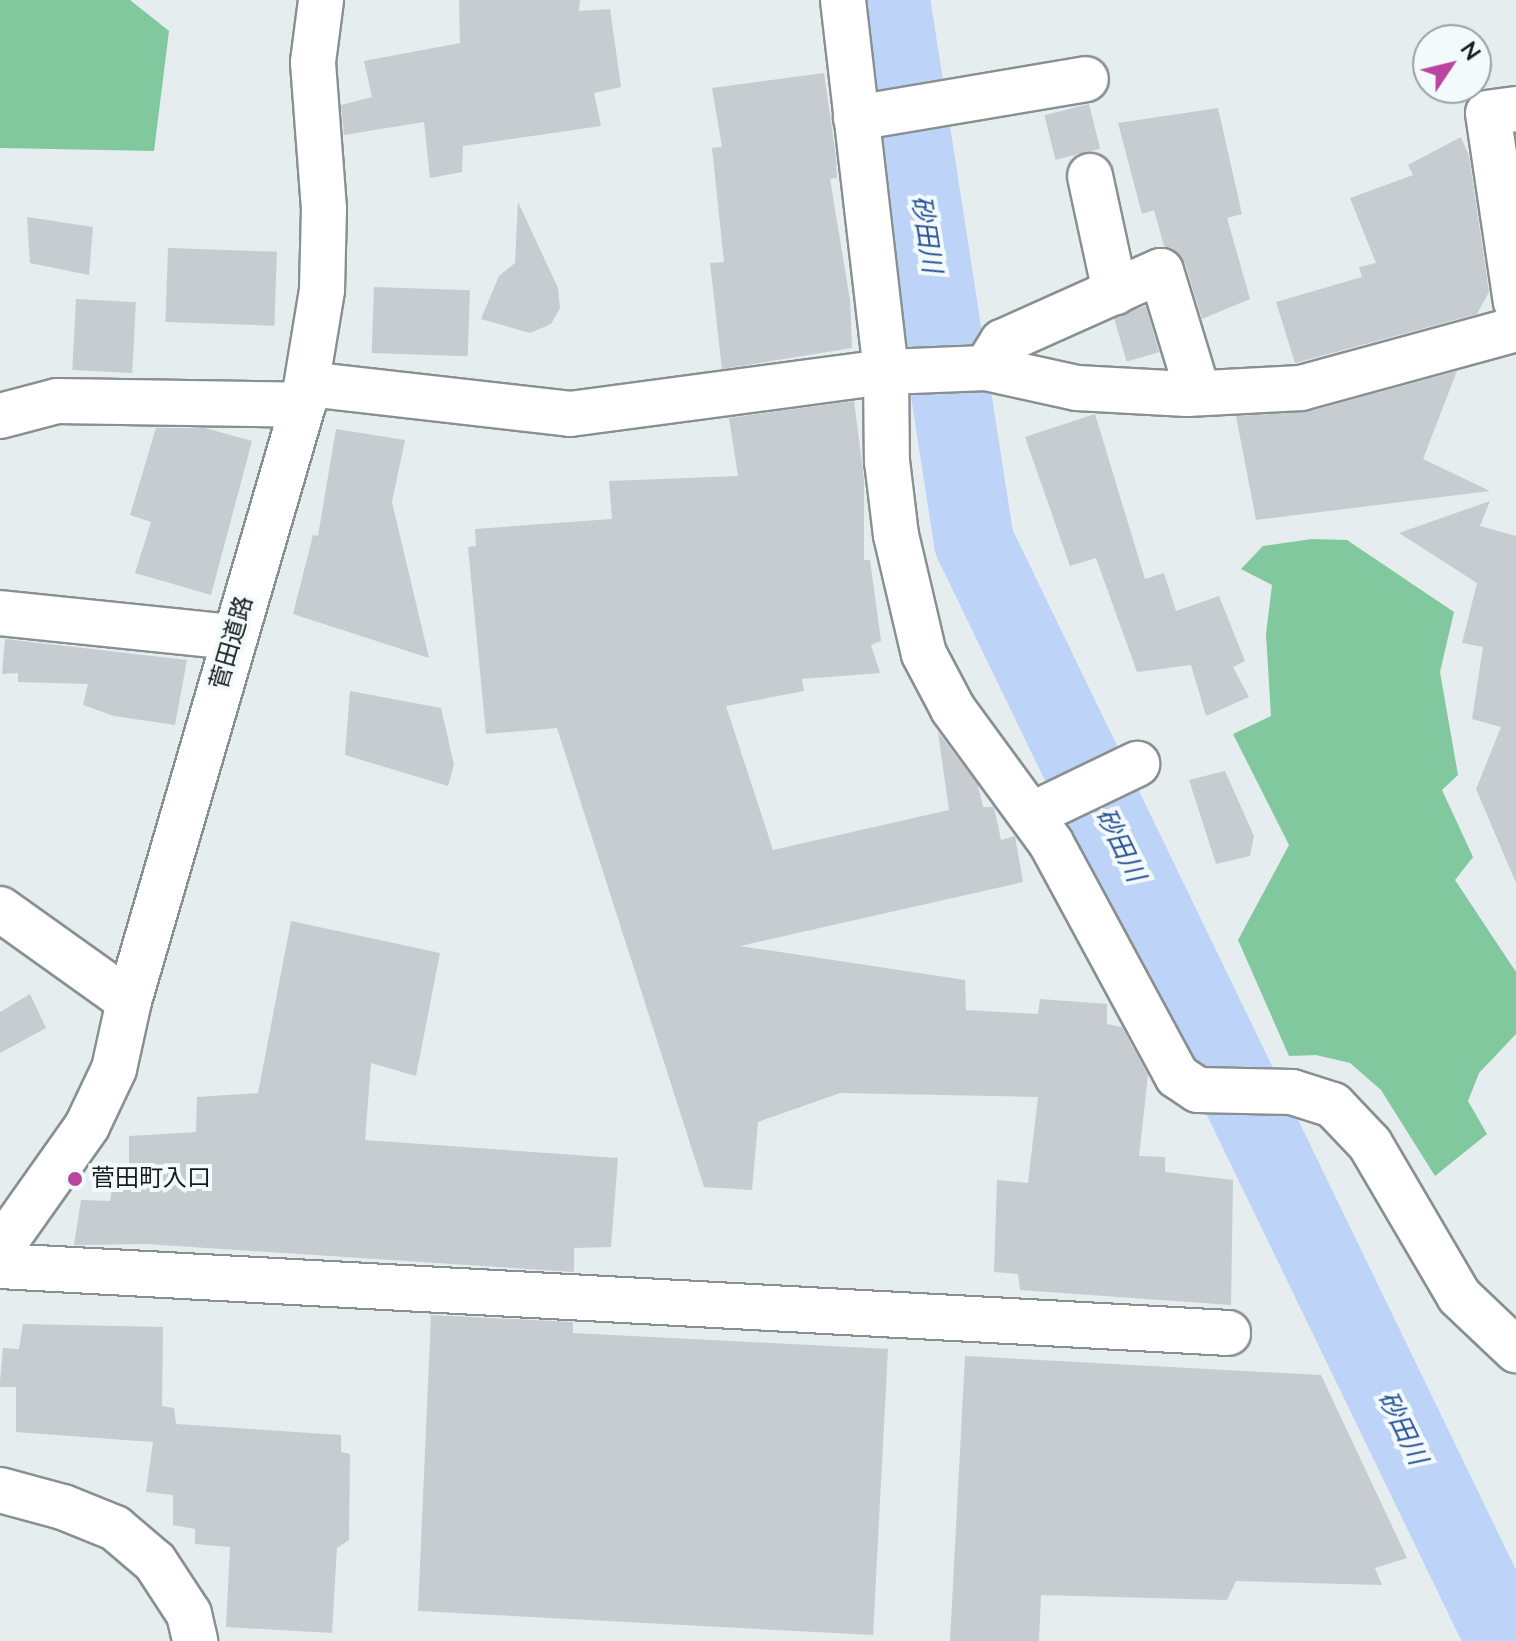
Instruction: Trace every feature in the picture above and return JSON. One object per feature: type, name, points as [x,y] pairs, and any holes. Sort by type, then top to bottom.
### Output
[{"type":"street","name":"菅田道路","points":[[0,1249],[87,1126],[114,1069],[129,1001],[306,395],[322,290],[324,209],[313,62],[321,0]]},
{"type":"street","points":[[843,0],[856,118],[902,372],[887,461],[896,535],[924,654],[953,709],[1045,808],[1159,1046],[1177,1076],[1198,1090],[1292,1092],[1333,1105],[1370,1144],[1459,1296],[1516,1350]]},
{"type":"street","points":[[856,118],[1086,79]]},
{"type":"street","points":[[1516,109],[1488,113],[1516,302]]},
{"type":"street","points":[[1090,176],[1115,292]]},
{"type":"street","points":[[986,368],[1002,342],[1161,271],[1198,393]]},
{"type":"street","points":[[0,416],[57,401],[306,395],[570,414],[902,372],[986,368],[1077,388],[1198,393],[1301,388],[1516,329]]},
{"type":"street","points":[[0,613],[233,637]]},
{"type":"street","points":[[1045,808],[1137,764]]},
{"type":"street","points":[[0,909],[129,1001]]},
{"type":"street","points":[[0,1266],[1228,1333]]},
{"type":"street","points":[[0,1490],[63,1507],[115,1528],[155,1562],[189,1614],[195,1641]]},
{"type":"green space","points":[[0,0],[130,0],[169,31],[154,151],[0,148]]},
{"type":"green space","points":[[1312,539],[1347,540],[1454,612],[1440,672],[1458,775],[1442,790],[1473,857],[1455,880],[1516,972],[1516,1034],[1479,1073],[1468,1101],[1487,1134],[1435,1176],[1381,1090],[1350,1063],[1316,1055],[1289,1056],[1238,940],[1289,845],[1233,734],[1271,716],[1266,634],[1272,585],[1241,569],[1263,546]]},
{"type":"building","points":[[459,0],[580,0],[579,11],[610,9],[621,87],[594,93],[601,126],[463,146],[462,172],[430,178],[424,122],[344,135],[341,105],[372,97],[364,61],[460,43]]},
{"type":"building","points":[[824,73],[836,157],[837,178],[830,179],[850,300],[852,348],[722,369],[710,263],[724,262],[712,148],[722,147],[712,88]]},
{"type":"building","points":[[1089,104],[1100,149],[1055,160],[1044,115]]},
{"type":"building","points":[[1218,108],[1242,214],[1227,218],[1250,299],[1202,319],[1185,263],[1164,246],[1154,210],[1142,214],[1118,123]]},
{"type":"building","points":[[1461,137],[1469,156],[1489,292],[1477,314],[1295,363],[1276,302],[1362,277],[1359,267],[1376,263],[1350,198],[1413,175],[1408,165]]},
{"type":"building","points":[[518,202],[558,288],[560,308],[551,324],[530,333],[481,319],[499,276],[515,263]]},
{"type":"building","points":[[27,217],[93,227],[89,275],[30,263]]},
{"type":"building","points":[[168,248],[277,252],[274,326],[165,322]]},
{"type":"building","points":[[374,287],[470,290],[468,356],[372,353]]},
{"type":"building","points":[[76,299],[136,302],[132,373],[72,370]]},
{"type":"building","points":[[1146,306],[1159,352],[1127,362],[1113,315]]},
{"type":"building","points":[[1457,371],[1423,459],[1490,491],[1256,520],[1236,416],[1307,412]]},
{"type":"building","points":[[854,401],[864,479],[864,560],[870,560],[881,641],[871,645],[880,673],[802,679],[804,691],[726,706],[773,850],[949,810],[938,732],[978,785],[983,807],[994,807],[1001,840],[1015,836],[1023,882],[740,946],[965,980],[966,1010],[1038,1014],[1040,999],[1107,1004],[1107,1024],[1122,1027],[1148,1075],[1139,1156],[1165,1157],[1165,1172],[1233,1180],[1231,1305],[1020,1290],[1018,1274],[994,1272],[997,1180],[1028,1183],[1038,1097],[840,1093],[758,1122],[752,1190],[704,1187],[557,728],[486,734],[468,547],[476,546],[475,529],[612,519],[609,481],[738,476],[729,418]]},
{"type":"building","points":[[1095,414],[1145,579],[1164,573],[1176,611],[1219,596],[1245,661],[1233,667],[1249,697],[1206,716],[1191,665],[1137,672],[1096,558],[1070,566],[1025,437]]},
{"type":"building","points":[[156,428],[205,428],[252,441],[211,595],[135,573],[151,522],[130,515]]},
{"type":"building","points":[[336,429],[405,440],[392,502],[429,658],[293,614],[313,535],[318,536]]},
{"type":"building","points":[[1490,501],[1480,526],[1516,536],[1516,883],[1476,789],[1501,727],[1472,719],[1483,647],[1462,643],[1477,583],[1399,533]]},
{"type":"building","points":[[5,639],[187,660],[175,725],[114,716],[83,705],[88,684],[18,682],[18,673],[2,674]]},
{"type":"building","points":[[350,691],[441,708],[454,765],[448,786],[345,755]]},
{"type":"building","points":[[1225,771],[1254,836],[1250,856],[1216,864],[1189,780]]},
{"type":"building","points":[[291,921],[440,953],[416,1076],[371,1063],[365,1140],[618,1158],[611,1247],[574,1248],[574,1272],[146,1244],[74,1245],[81,1200],[110,1201],[115,1171],[129,1171],[129,1136],[196,1132],[197,1097],[258,1093]]},
{"type":"building","points":[[30,994],[46,1028],[0,1053],[0,1012]]},
{"type":"building","points":[[431,1315],[573,1322],[573,1333],[888,1349],[873,1635],[418,1611]]},
{"type":"building","points":[[23,1324],[163,1327],[162,1406],[174,1408],[176,1424],[341,1435],[341,1452],[350,1454],[349,1540],[337,1548],[332,1633],[226,1627],[230,1547],[195,1544],[195,1529],[173,1525],[173,1495],[146,1492],[153,1442],[16,1432],[16,1387],[0,1387],[0,1382],[3,1348],[19,1349]]},
{"type":"building","points":[[965,1356],[1321,1375],[1407,1558],[1375,1568],[1382,1585],[1236,1581],[1227,1600],[1041,1595],[1039,1641],[950,1641]]},
{"type":"waterway","name":"砂田川","points":[[890,0],[974,542],[1506,1641]]},
{"type":"place","name":"菅田町入口","points":[[75,1179]]}]
